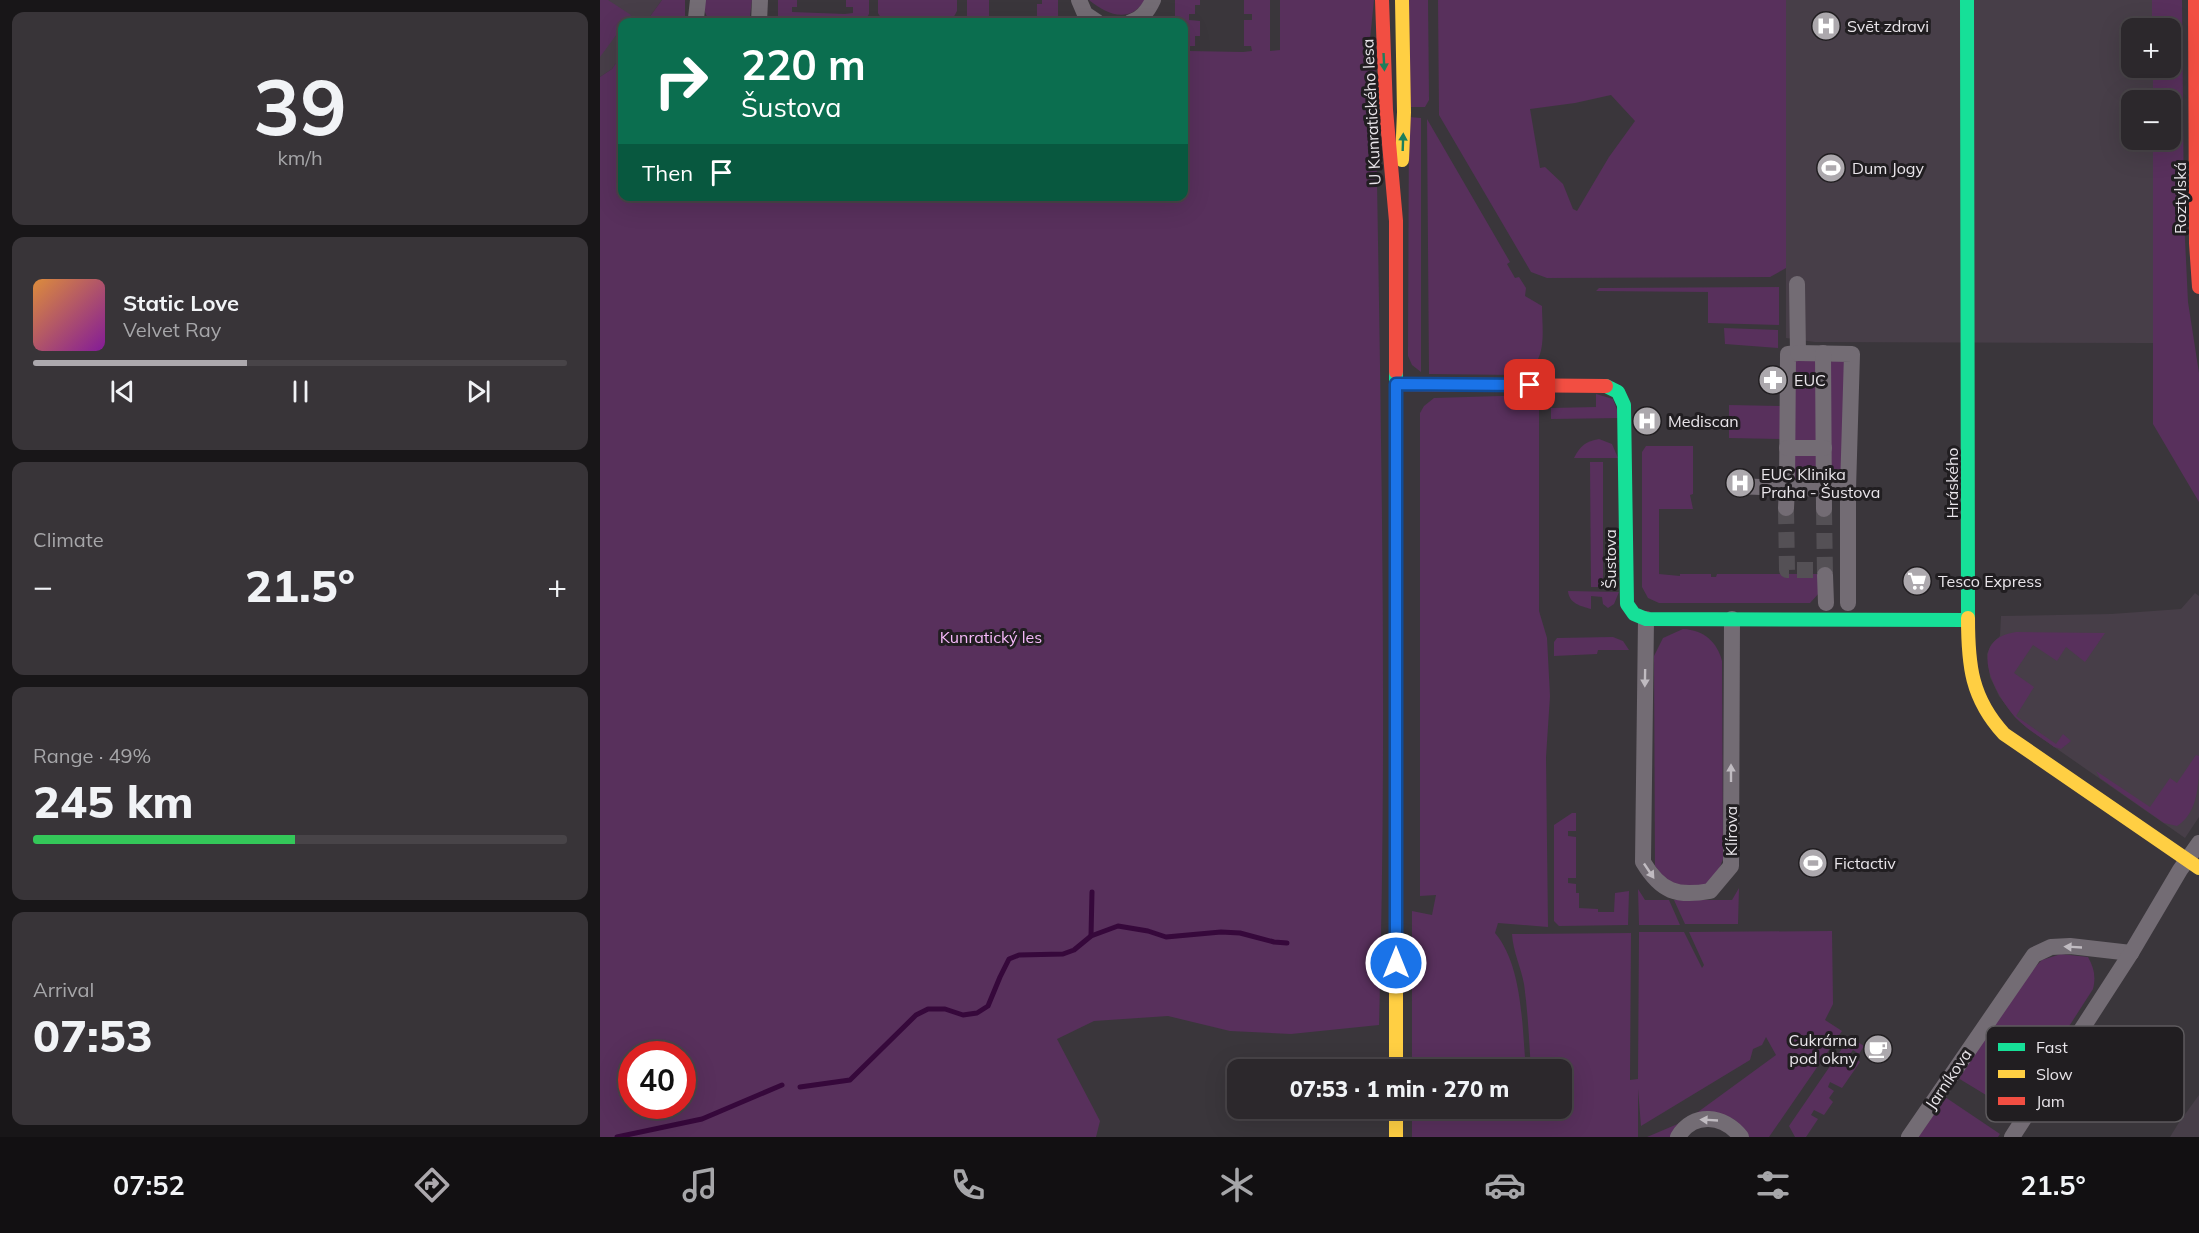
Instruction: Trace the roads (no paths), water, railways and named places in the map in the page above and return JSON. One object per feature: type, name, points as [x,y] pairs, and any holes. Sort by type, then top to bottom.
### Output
[{"type":"street","points":[[696,18],[698,0]]},
{"type":"street","points":[[759,18],[760,0]]},
{"type":"street","points":[[1079,0],[1085,14],[1091,18]]},
{"type":"street","points":[[1140,18],[1153,0]]},
{"type":"street","name":"U Kunratického lesa","points":[[1382,0],[1388,136],[1396,221],[1396,1059]]},
{"type":"street","name":"U Kunratického lesa","points":[[1396,221],[1401,184],[1404,112],[1402,0]]},
{"type":"street","name":"Hráského","points":[[1967,0],[1968,620],[1971,673],[1977,697],[1988,717],[2015,742],[2193,863]]},
{"type":"street","name":"Roztylská","points":[[2195,0],[2196,243],[2199,287]]},
{"type":"street","points":[[1797,284],[1798,353]]},
{"type":"street","points":[[1823,353],[1824,509]]},
{"type":"street","points":[[1786,508],[1788,354],[1852,354],[1848,489],[1848,603]]},
{"type":"street","name":"Šustova","points":[[1396,384],[1599,385],[1617,389],[1625,402],[1626,411],[1627,604],[1632,614],[1646,619]]},
{"type":"street","points":[[1787,448],[1824,448]]},
{"type":"street","points":[[1735,486],[1848,489]]},
{"type":"street","points":[[1825,575],[1826,603]]},
{"type":"street","points":[[1646,619],[1968,620]]},
{"type":"street","name":"Klírova","points":[[1646,619],[1643,862],[1652,877],[1668,890],[1679,894],[1710,891],[1731,866],[1732,619]]},
{"type":"street","points":[[2084,1026],[2193,863],[2199,843]]},
{"type":"street","name":"Jarníkova","points":[[1909,1137],[2034,955],[2051,947],[2070,946],[2131,953]]},
{"type":"street","points":[[1678,1137],[1689,1124],[1704,1118],[1724,1122],[1741,1137]]},
{"type":"street","points":[[1395,1137],[1396,1119]]},
{"type":"street","points":[[2012,1137],[2022,1122]]},
{"type":"waterway","points":[[1091,936],[1092,892]]},
{"type":"waterway","points":[[800,1087],[850,1080],[916,1015],[928,1009],[945,1009],[963,1015],[977,1013],[988,1006],[1009,959],[1019,955],[1063,954],[1074,950],[1091,936],[1118,926],[1148,931],[1166,937],[1221,932],[1240,933],[1287,943]]},
{"type":"waterway","points":[[617,1137],[702,1119],[782,1085]]},
{"type":"tunnel","points":[[1786,508],[1787,570],[1825,570]]},
{"type":"tunnel","points":[[1824,509],[1825,575]]},
{"type":"place","name":"Svēt zdravi","points":[[1826,26]]},
{"type":"place","name":"Dum Jogy","points":[[1831,168]]},
{"type":"place","name":"EUC","points":[[1773,380]]},
{"type":"place","name":"Mediscan","points":[[1647,421]]},
{"type":"place","name":"EUC Klinika Praha - Šustova","points":[[1740,483]]},
{"type":"place","name":"Tesco Express","points":[[1917,581]]},
{"type":"place","name":"Fictactiv","points":[[1813,863]]},
{"type":"place","name":"Cukrárna pod okny","points":[[1878,1049]]},
{"type":"park label","name":"Kunratický les","points":[[991,637]]}]
